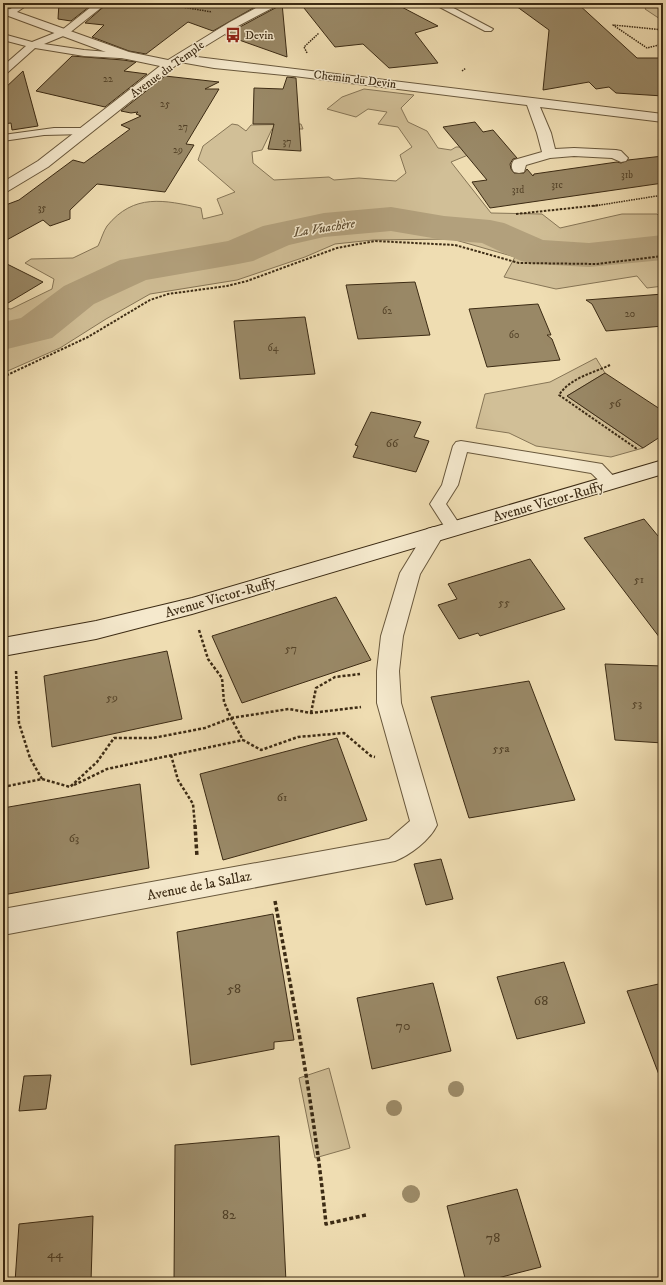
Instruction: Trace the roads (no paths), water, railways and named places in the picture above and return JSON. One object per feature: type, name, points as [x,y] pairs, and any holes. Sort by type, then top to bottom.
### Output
[{"type":"street","name":"Avenue du Temple","points":[[3,188],[43,164],[174,61],[234,24],[274,3]]},
{"type":"street","name":"Chemin du Devin","points":[[7,11],[133,57],[294,72],[663,118]]},
{"type":"street","points":[[532,102],[544,133],[549,154]]},
{"type":"street","points":[[544,133],[574,152]]},
{"type":"street","points":[[519,169],[519,163],[549,154],[574,152],[616,154],[621,158]]},
{"type":"street","name":"Avenue Victor-Ruffy","points":[[3,647],[96,630],[192,606],[663,467]]},
{"type":"street","name":"Avenue de la Sallaz","points":[[3,922],[395,849],[424,825],[389,703],[388,671],[392,636],[410,573],[444,531]]},
{"type":"lane","name":"Chemin du Devin","points":[[7,11],[25,3]]},
{"type":"lane","points":[[3,71],[33,45],[65,32],[102,3]]},
{"type":"lane","points":[[437,3],[488,29]]},
{"type":"lane","name":"Chemin du Devin","points":[[3,37],[33,45],[111,56],[133,57]]},
{"type":"lane","points":[[3,138],[47,131],[85,131]]},
{"type":"lane","points":[[444,531],[438,504],[450,485],[461,446],[596,468],[611,482]]},
{"type":"waterway","name":"La Vuachère","points":[[3,336],[36,328],[79,295],[135,269],[238,252],[277,235],[324,225],[391,219],[444,228],[490,232],[536,252],[589,255],[619,251],[656,249],[663,247]]},
{"type":"place","name":"Devin","points":[[233,35]]}]
